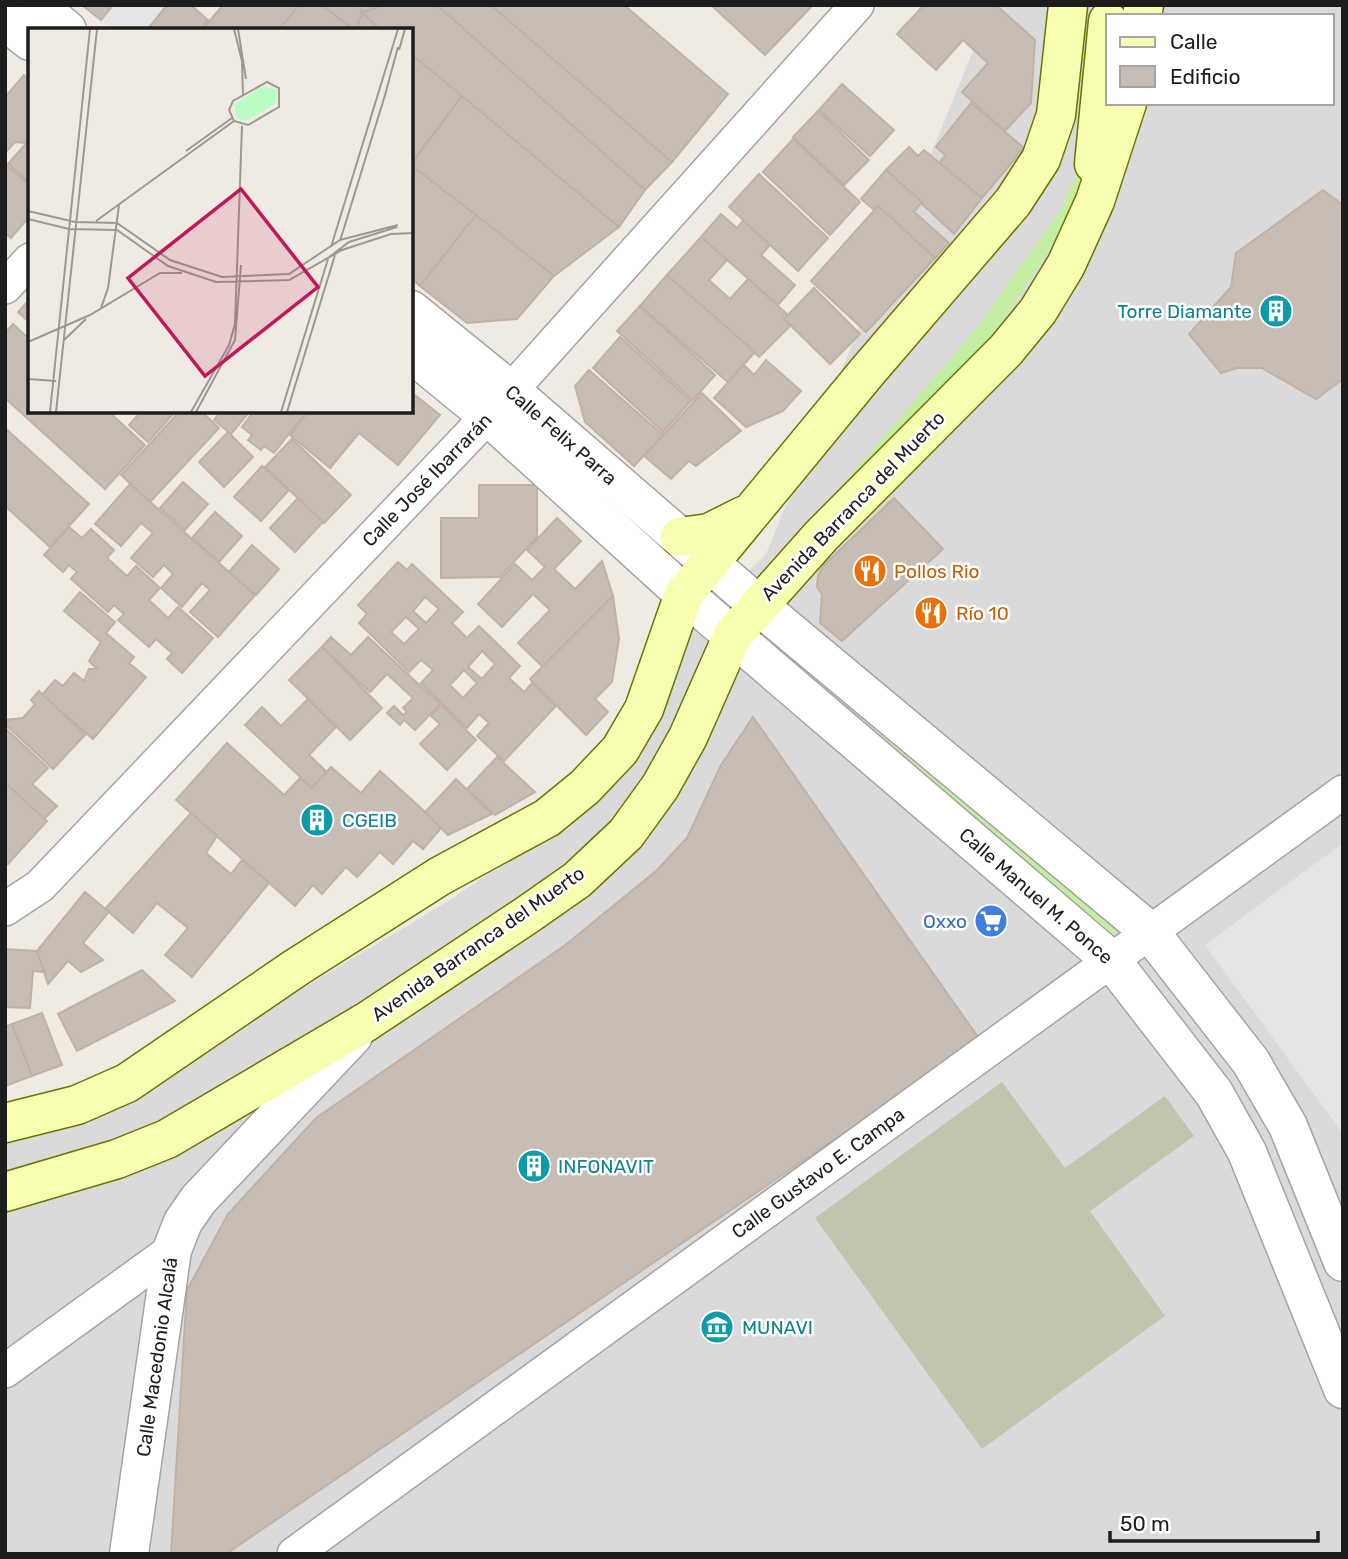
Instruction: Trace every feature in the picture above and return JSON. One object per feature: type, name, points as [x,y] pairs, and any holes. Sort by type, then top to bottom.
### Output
[{"type":"main road","points":[[5,1124],[77,1105],[127,1083],[298,967],[440,876],[547,818],[585,787],[620,750],[644,709],[684,594],[867,372],[1013,202],[1041,159],[1056,116],[1068,5]]},
{"type":"main road","points":[[1095,201],[1094,145],[1106,40]]},
{"type":"main road","name":"Avenida Barranca del Muerto","points":[[5,1192],[117,1159],[167,1139],[366,1022],[567,887],[626,834],[660,787],[682,747],[733,635],[821,535],[1006,351],[1038,310],[1066,265],[1095,201],[1127,105]]},
{"type":"main road","points":[[680,537],[709,533],[736,522],[759,504]]},
{"type":"street","points":[[37,5],[65,28]]},
{"type":"street","name":"Calle José Ibarrarán","points":[[7,908],[40,886],[499,404],[857,5]]},
{"type":"street","points":[[5,21],[28,39]]},
{"type":"street","points":[[5,287],[28,262]]},
{"type":"street","name":"Calle Felix Parra","points":[[413,312],[684,594]]},
{"type":"street","name":"Calle Felix Parra","points":[[413,355],[499,404],[680,537],[709,562]]},
{"type":"street","points":[[709,562],[1149,931],[1251,1062],[1288,1126],[1343,1262]]},
{"type":"street","name":"Calle Manuel M. Ponce","points":[[684,594],[1111,960],[1214,1093],[1247,1152],[1343,1389]]},
{"type":"street","name":"Calle Gustavo E. Campa","points":[[294,1554],[1343,792]]},
{"type":"street","name":"Calle Macedonio Alcalá","points":[[129,1554],[172,1250],[183,1222],[199,1199],[366,1022]]},
{"type":"street","points":[[5,1371],[172,1250]]},
{"type":"shaded area","points":[[113,5],[167,5],[149,28],[111,28],[101,20]]},
{"type":"shaded area","points":[[992,5],[1343,5],[1343,1554],[5,1554],[5,1139],[90,1116],[455,897],[601,794],[679,639],[766,554]]},
{"type":"shaded area","points":[[1343,843],[1343,1134],[1205,945]]},
{"type":"shaded area","points":[[1002,1082],[1065,1168],[1165,1096],[1194,1136],[1090,1211],[1165,1316],[982,1449],[815,1218]]},
{"type":"green space","points":[[1096,131],[1102,168],[991,339],[763,578],[975,330],[1061,210]]},
{"type":"green space","points":[[793,669],[1125,915],[1112,935],[779,687]]},
{"type":"building","points":[[82,5],[113,5],[101,20]]},
{"type":"building","points":[[167,5],[191,5],[208,20],[202,28],[149,28]]},
{"type":"building","points":[[223,5],[299,5],[281,28],[204,28]]},
{"type":"building","points":[[299,5],[321,5],[351,28],[281,28]]},
{"type":"building","points":[[321,5],[359,5],[362,13],[357,28]]},
{"type":"building","points":[[359,5],[384,5],[362,13]]},
{"type":"building","points":[[384,5],[437,5],[645,190],[619,227],[413,56],[413,28],[379,28],[362,13]]},
{"type":"building","points":[[437,5],[491,5],[672,162],[645,190]]},
{"type":"building","points":[[491,5],[624,5],[728,94],[672,162]]},
{"type":"building","points":[[711,5],[813,5],[765,55]]},
{"type":"building","points":[[924,5],[996,5],[1035,40],[1031,103],[1005,131],[962,92],[988,63],[963,40],[936,70],[897,34]]},
{"type":"building","points":[[362,13],[379,28],[357,28]]},
{"type":"building","points":[[413,56],[462,96],[413,160]]},
{"type":"building","points":[[24,75],[28,79],[28,138],[24,143],[15,142],[5,153],[5,97]]},
{"type":"building","points":[[842,84],[894,130],[870,156],[819,110]]},
{"type":"building","points":[[462,96],[619,227],[554,276],[413,167],[413,162]]},
{"type":"building","points":[[971,103],[1024,148],[982,198],[939,163],[945,155],[936,147]]},
{"type":"building","points":[[818,111],[869,160],[844,185],[793,137]]},
{"type":"building","points":[[793,139],[860,202],[830,235],[763,172]]},
{"type":"building","points":[[28,141],[28,181],[8,164]]},
{"type":"building","points":[[909,147],[918,156],[924,150],[982,198],[954,234],[886,170]]},
{"type":"building","points":[[6,165],[28,183],[28,218],[11,238],[5,233]]},
{"type":"building","points":[[413,167],[476,215],[420,286],[413,280]]},
{"type":"building","points":[[886,170],[922,202],[914,212],[949,243],[935,258],[878,206],[874,210],[861,199]]},
{"type":"building","points":[[759,174],[828,238],[798,271],[729,207]]},
{"type":"building","name":"Torre Diamante","points":[[1323,190],[1343,205],[1343,379],[1316,399],[1262,368],[1237,368],[1221,373],[1189,334],[1231,287],[1236,253]]},
{"type":"building","points":[[878,206],[935,258],[866,332],[811,281]]},
{"type":"building","points":[[721,214],[737,228],[743,221],[770,245],[761,255],[795,285],[778,305],[701,237]]},
{"type":"building","points":[[476,215],[554,276],[517,319],[467,323],[420,286]]},
{"type":"building","points":[[701,237],[727,260],[709,280],[730,299],[748,279],[788,315],[784,319],[791,325],[759,357],[667,275]]},
{"type":"building","points":[[667,275],[755,352],[728,382],[640,306]]},
{"type":"building","points":[[814,288],[860,334],[830,364],[784,319]]},
{"type":"building","points":[[28,301],[28,321],[18,312]]},
{"type":"building","points":[[640,306],[715,375],[693,400],[617,331]]},
{"type":"building","points":[[13,324],[28,338],[28,413],[110,413],[145,445],[105,489],[5,398],[5,333]]},
{"type":"building","points":[[620,337],[691,401],[663,432],[593,368]]},
{"type":"building","points":[[766,360],[801,391],[783,411],[746,427],[714,398],[744,365],[754,375]]},
{"type":"building","points":[[589,370],[663,435],[634,466],[585,422],[575,386]]},
{"type":"building","points":[[702,393],[741,431],[696,466],[689,461],[671,479],[644,456]]},
{"type":"building","points":[[413,394],[440,415],[398,465],[359,433],[330,468],[290,435],[307,413],[413,413]]},
{"type":"building","points":[[140,413],[174,413],[148,442],[129,425]]},
{"type":"building","points":[[178,413],[203,413],[219,428],[150,502],[121,475]]},
{"type":"building","points":[[219,413],[248,413],[231,434],[214,420]]},
{"type":"building","points":[[252,413],[305,413],[274,453],[264,446],[261,450],[248,440],[252,435],[242,427]]},
{"type":"building","points":[[5,428],[89,504],[50,547],[5,506]]},
{"type":"building","points":[[228,432],[253,457],[224,487],[199,462]]},
{"type":"building","points":[[292,439],[351,495],[324,523],[265,467]]},
{"type":"building","points":[[262,466],[289,490],[261,521],[234,497]]},
{"type":"building","points":[[183,482],[208,504],[185,530],[160,508]]},
{"type":"building","points":[[130,484],[255,595],[218,637],[190,612],[210,590],[202,583],[182,607],[161,588],[173,574],[164,565],[153,577],[131,558],[153,533],[141,523],[121,546],[95,524]]},
{"type":"building","points":[[479,485],[537,485],[537,537],[500,577],[441,578],[441,518],[479,518]]},
{"type":"building","points":[[298,498],[323,522],[295,552],[270,528]]},
{"type":"building","name":"Pollos Rio","points":[[894,498],[943,549],[842,641],[820,623],[822,594],[817,587],[818,576],[823,566]]},
{"type":"building","points":[[215,512],[242,536],[219,562],[192,538]]},
{"type":"building","points":[[557,518],[581,541],[554,569],[575,589],[602,561],[613,596],[544,668],[518,643],[550,610],[533,594],[502,627],[478,604],[515,564],[532,580],[545,567],[527,550]]},
{"type":"building","points":[[69,527],[82,538],[91,529],[114,550],[107,558],[127,576],[136,566],[160,588],[149,600],[168,618],[178,607],[213,638],[182,673],[167,659],[172,653],[156,639],[149,647],[118,620],[124,614],[114,605],[108,612],[71,579],[77,572],[69,565],[63,572],[44,555]]},
{"type":"building","points":[[252,545],[279,569],[256,595],[229,572]]},
{"type":"building","points":[[398,562],[407,570],[412,564],[463,612],[452,623],[467,638],[479,626],[520,666],[509,678],[524,692],[532,683],[556,706],[504,761],[477,736],[489,723],[479,714],[467,728],[421,683],[433,670],[421,660],[409,672],[359,623],[367,614],[358,605]],"holes":[[[425,597],[439,609],[426,623],[413,611]],[[406,617],[419,629],[404,644],[391,632]],[[482,651],[495,664],[482,679],[468,667]],[[464,670],[477,683],[463,698],[450,685]]]},
{"type":"building","points":[[80,592],[115,622],[106,633],[134,657],[129,663],[146,677],[93,739],[42,695],[55,680],[63,686],[74,673],[84,681],[89,669],[97,669],[89,661],[101,642],[64,611]]},
{"type":"building","points":[[613,596],[619,639],[612,682],[595,699],[608,712],[586,735],[530,679]]},
{"type":"building","points":[[331,637],[351,655],[368,637],[440,704],[415,730],[404,720],[400,725],[387,713],[394,706],[403,715],[407,712],[403,708],[413,698],[387,674],[370,692],[322,647]]},
{"type":"building","points":[[322,647],[382,708],[350,740],[289,680]]},
{"type":"building","points":[[39,691],[85,735],[53,769],[5,724],[5,720],[23,718],[35,704],[31,700]]},
{"type":"building","points":[[308,699],[336,727],[309,755],[327,772],[312,788],[245,725],[262,707],[281,726]]},
{"type":"building","points":[[441,705],[476,740],[447,770],[420,744],[440,724],[431,716]]},
{"type":"building","name":"INFONAVIT","points":[[753,717],[980,1040],[226,1554],[171,1554],[187,1290],[228,1214],[316,1118],[564,946],[656,871],[687,838],[721,765]]},
{"type":"building","points":[[5,728],[48,768],[32,784],[57,806],[44,819],[5,783]]},
{"type":"building","name":"CGEIB","points":[[227,743],[284,795],[300,778],[312,788],[331,767],[361,793],[380,771],[442,827],[423,849],[413,841],[393,864],[380,852],[357,877],[346,867],[322,894],[313,885],[295,906],[176,800]]},
{"type":"building","points":[[497,757],[535,792],[495,815],[467,789]]},
{"type":"building","points":[[456,779],[492,814],[448,835],[425,812]]},
{"type":"building","points":[[5,783],[47,821],[8,864],[5,864]]},
{"type":"building","points":[[191,813],[217,836],[206,853],[231,874],[242,860],[269,883],[192,977],[165,955],[188,928],[157,903],[133,933],[105,909]]},
{"type":"building","points":[[85,892],[109,912],[83,943],[103,960],[81,972],[68,961],[48,984],[37,951]]},
{"type":"building","points":[[5,949],[37,951],[44,972],[33,971],[30,1008],[5,1007]]},
{"type":"building","points":[[142,970],[175,1001],[77,1051],[58,1014]]},
{"type":"building","points":[[42,1013],[62,1065],[32,1076],[12,1024]]},
{"type":"building","points":[[12,1024],[32,1076],[5,1086],[5,1027]]},
{"type":"place","name":"Torre Diamante","points":[[1276,311]]},
{"type":"place","name":"Pollos Rio","points":[[870,571]]},
{"type":"place","name":"Río 10","points":[[931,613]]},
{"type":"place","name":"CGEIB","points":[[317,820]]},
{"type":"place","name":"Oxxo","points":[[991,921]]},
{"type":"place","name":"INFONAVIT","points":[[534,1166]]},
{"type":"place","name":"MUNAVI","points":[[717,1327]]}]
